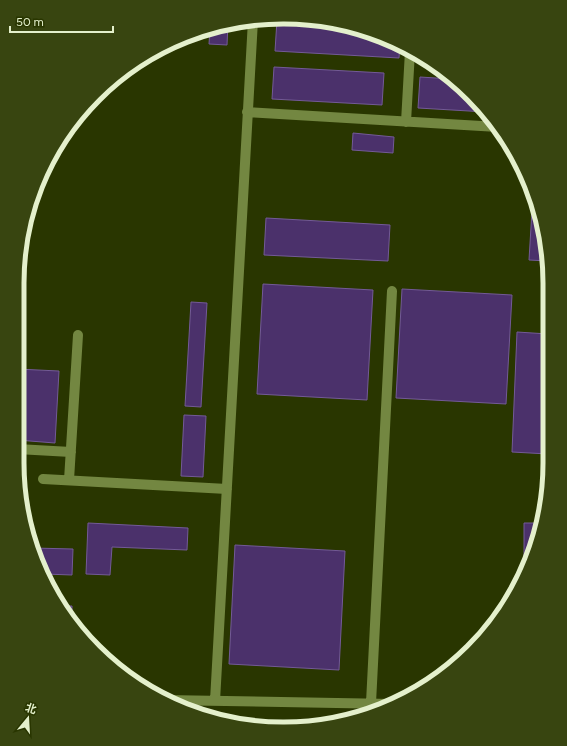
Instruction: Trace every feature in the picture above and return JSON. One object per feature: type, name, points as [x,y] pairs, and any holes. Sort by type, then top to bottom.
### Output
[{"type":"street","points":[[215,702],[253,26]]},
{"type":"street","points":[[406,122],[410,57]]},
{"type":"street","points":[[247,112],[489,127]]},
{"type":"street","points":[[371,703],[392,291]]},
{"type":"street","points":[[69,480],[78,335]]},
{"type":"street","points":[[24,449],[71,452]]},
{"type":"street","points":[[43,479],[227,489]]},
{"type":"street","points":[[181,701],[379,703]]},
{"type":"building","points":[[277,24],[284,24],[317,26],[351,33],[383,44],[399,52],[399,58],[275,51]]},
{"type":"building","points":[[228,30],[227,45],[209,44],[210,35]]},
{"type":"building","points":[[274,67],[384,73],[382,105],[272,99]]},
{"type":"building","points":[[420,77],[441,78],[455,88],[479,112],[418,108]]},
{"type":"building","points":[[353,133],[394,137],[393,153],[352,150]]},
{"type":"building","points":[[532,210],[538,233],[542,261],[529,260]]},
{"type":"building","points":[[266,218],[390,225],[388,261],[264,255]]},
{"type":"building","points":[[263,284],[373,290],[367,400],[257,394]]},
{"type":"building","points":[[402,289],[512,295],[506,404],[396,398]]},
{"type":"building","points":[[191,302],[207,303],[201,407],[185,406]]},
{"type":"building","points":[[517,332],[543,334],[543,454],[512,452]]},
{"type":"building","points":[[24,369],[59,371],[55,443],[24,441]]},
{"type":"building","points":[[184,415],[206,416],[203,477],[181,476]]},
{"type":"building","points":[[88,523],[188,528],[187,550],[112,547],[110,575],[86,574]]},
{"type":"building","points":[[524,523],[536,523],[529,546],[524,559]]},
{"type":"building","points":[[235,545],[345,551],[339,670],[229,664]]},
{"type":"building","points":[[39,548],[73,549],[72,575],[50,574]]},
{"type":"building","points":[[67,606],[72,606],[72,612]]}]
